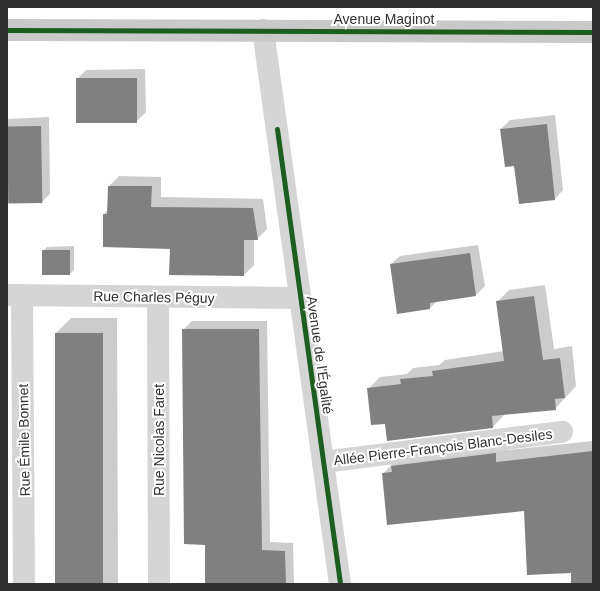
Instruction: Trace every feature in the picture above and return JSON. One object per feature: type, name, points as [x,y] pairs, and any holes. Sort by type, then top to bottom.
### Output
[{"type":"main road","name":"Avenue Maginot","points":[[7,30],[593,32]]},
{"type":"street","name":"Avenue de l'Égalité","points":[[263,30],[340,584]]},
{"type":"street","name":"Rue Charles Péguy","points":[[15,295],[300,298]]},
{"type":"street","name":"Rue Émile Bonnet","points":[[15,295],[24,584]]},
{"type":"street","name":"Rue Nicolas Faret","points":[[158,297],[159,584]]},
{"type":"street","name":"Allée Pierre-François Blanc-Desiles","points":[[323,462],[562,432]]},
{"type":"building","points":[[76,78],[137,78],[137,123],[76,123]]},
{"type":"building","points":[[547,124],[555,200],[519,204],[514,166],[505,167],[500,129]]},
{"type":"building","points":[[41,126],[42,203],[8,204],[7,127]]},
{"type":"building","points":[[108,186],[152,186],[151,207],[253,208],[258,240],[244,240],[244,276],[169,275],[170,249],[103,247],[103,214],[107,214]]},
{"type":"building","points":[[42,250],[70,250],[70,275],[42,275]]},
{"type":"building","points":[[470,253],[476,296],[430,303],[430,309],[397,314],[390,264]]},
{"type":"building","points":[[534,296],[543,360],[560,358],[565,398],[555,399],[556,410],[492,416],[493,428],[387,441],[385,424],[371,425],[367,388],[401,384],[400,379],[433,376],[432,371],[504,361],[496,301]]},
{"type":"building","points":[[182,329],[259,329],[262,550],[285,551],[286,584],[205,584],[205,545],[184,544]]},
{"type":"building","points":[[55,333],[103,333],[103,584],[55,584]]},
{"type":"building","points":[[593,451],[593,584],[571,584],[571,573],[527,575],[524,511],[387,525],[382,473],[392,472],[391,466],[496,453],[496,462]]},
{"type":"cycle path","points":[[7,30],[593,32]]},
{"type":"cycle path","points":[[277,129],[340,584]]}]
